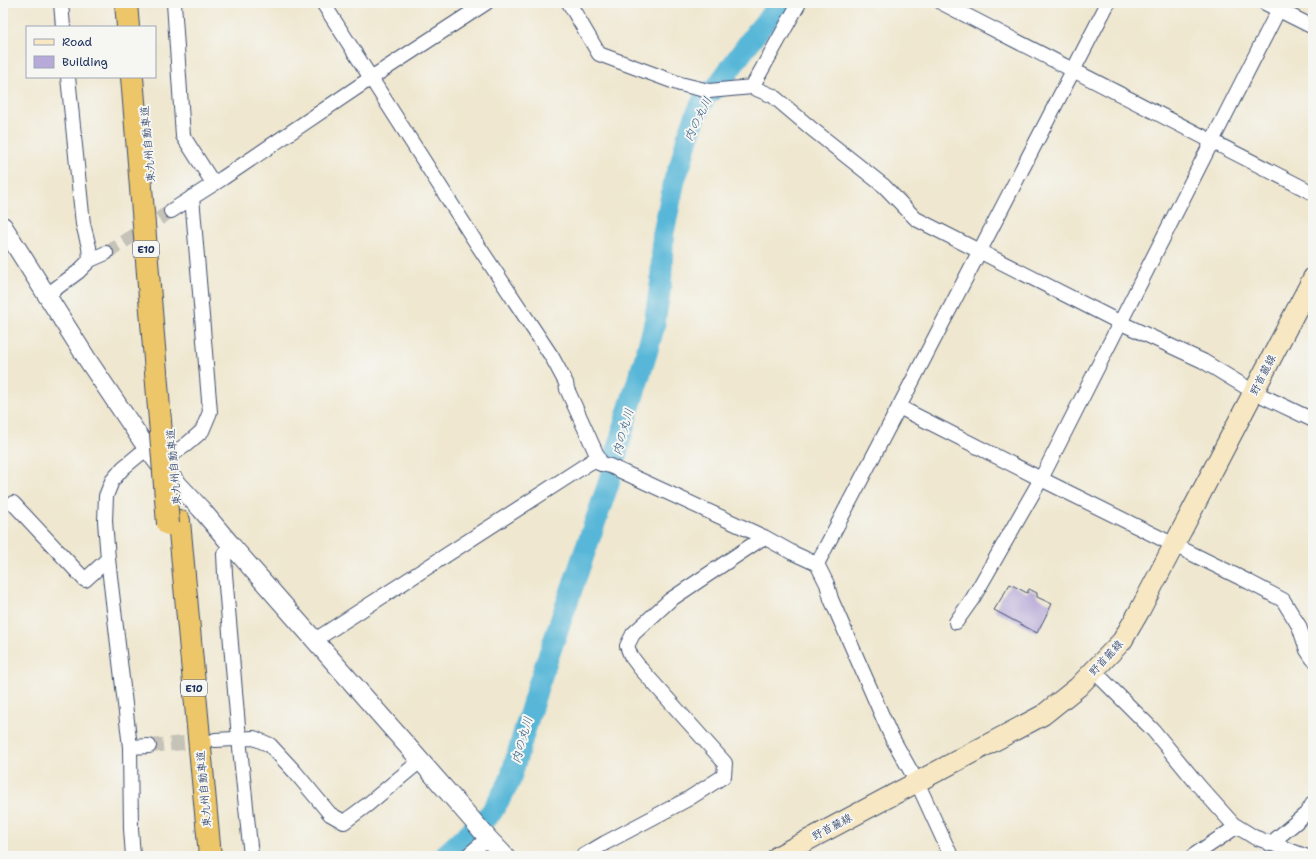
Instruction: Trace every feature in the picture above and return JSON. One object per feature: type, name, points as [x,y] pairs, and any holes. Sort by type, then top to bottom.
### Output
[{"type":"highway","points":[[126,3],[128,26]]},
{"type":"highway","points":[[136,3],[138,26]]},
{"type":"highway","name":"東九州自動車道","points":[[132,78],[165,420]]},
{"type":"highway","name":"東九州自動車道","points":[[142,78],[173,522],[210,856]]},
{"type":"highway","name":"東九州自動車道","points":[[173,522],[175,622],[196,856]]},
{"type":"main road","name":"野首麓線","points":[[783,855],[1043,715],[1078,687],[1122,641],[1140,610],[1313,278]]},
{"type":"street","points":[[61,3],[63,26]]},
{"type":"street","points":[[174,3],[183,136],[213,183]]},
{"type":"street","points":[[324,3],[552,357],[566,383],[567,389],[601,464]]},
{"type":"street","points":[[171,210],[223,178],[371,78],[486,3]]},
{"type":"street","points":[[569,3],[598,54],[680,84],[709,91],[752,88],[773,96],[884,186],[916,219],[1121,322],[1203,361],[1254,392],[1313,420]]},
{"type":"street","points":[[752,88],[799,3]]},
{"type":"street","points":[[942,3],[1313,192]]},
{"type":"street","points":[[817,564],[1108,3]]},
{"type":"street","points":[[1265,3],[1280,6],[1313,27]]},
{"type":"street","points":[[956,622],[973,598],[1041,479],[1280,6]]},
{"type":"street","points":[[68,78],[83,224],[89,247],[90,260]]},
{"type":"street","points":[[159,464],[202,431],[210,412],[192,197]]},
{"type":"street","points":[[3,226],[89,362],[159,464],[201,509],[420,761],[505,856]]},
{"type":"street","points":[[47,295],[78,272],[90,260],[106,253]]},
{"type":"street","points":[[899,407],[1283,600],[1299,626],[1307,650],[1313,659]]},
{"type":"street","points":[[132,855],[130,747],[105,521],[106,496],[112,481],[123,468],[147,448]]},
{"type":"street","points":[[315,640],[592,462],[601,464],[764,537],[817,564],[827,584],[831,599],[891,736],[917,782],[951,856]]},
{"type":"street","points":[[13,504],[85,580],[108,559]]},
{"type":"street","points":[[583,856],[604,843],[688,799],[724,776],[725,763],[640,668],[631,656],[627,646],[633,634],[670,600],[764,537]]},
{"type":"street","points":[[232,546],[224,554],[239,738],[251,856]]},
{"type":"street","points":[[1094,671],[1153,730],[1199,786],[1236,827],[1270,844],[1305,856]]},
{"type":"street","points":[[215,740],[254,738],[270,745],[330,814],[344,822],[420,761]]},
{"type":"street","points":[[130,747],[149,746]]},
{"type":"street","points":[[1270,844],[1307,813],[1313,803]]},
{"type":"street","points":[[1193,856],[1236,827]]},
{"type":"street","points":[[467,856],[488,838]]},
{"type":"building","points":[[1010,584],[1027,593],[1029,589],[1037,593],[1037,597],[1052,604],[1037,633],[994,610]]},
{"type":"waterway","name":"内の丸川","points":[[444,856],[491,813],[509,783],[537,689],[608,485],[626,418],[646,355],[654,326],[661,282],[663,235],[675,178],[697,113],[706,95],[716,88],[756,33],[781,3]]},
{"type":"tunnel","points":[[106,253],[171,211]]},
{"type":"tunnel","points":[[149,746],[206,741]]}]
